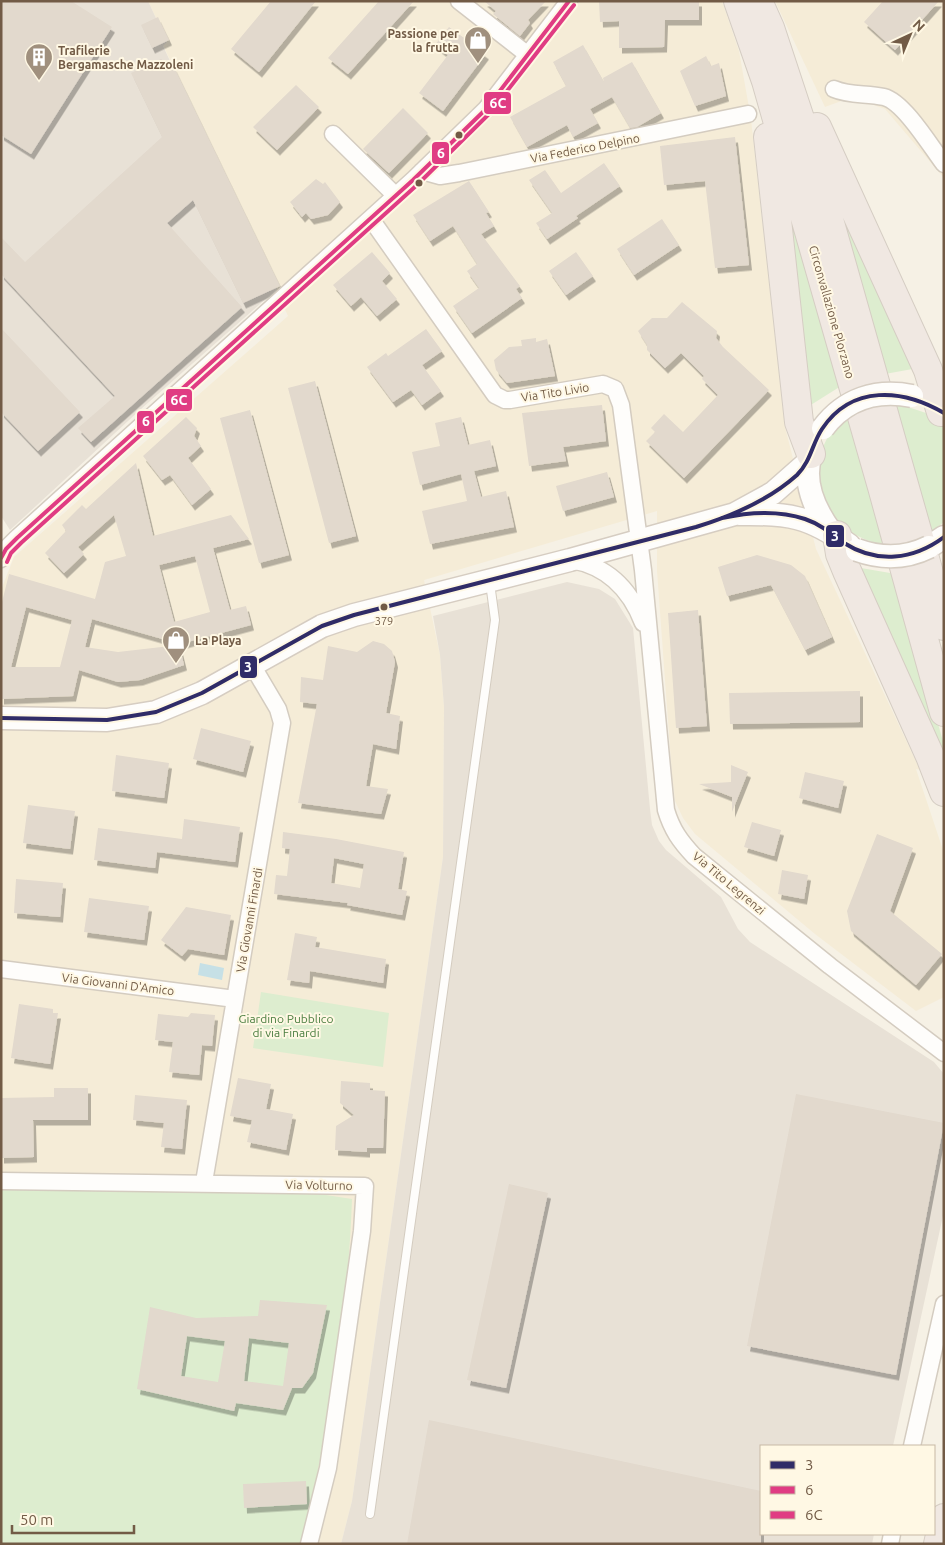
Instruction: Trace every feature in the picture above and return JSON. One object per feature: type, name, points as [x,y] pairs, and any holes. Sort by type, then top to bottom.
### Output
[{"type":"highway","name":"Circonvallazione Plorzano","points":[[738,1],[760,32],[804,131],[944,626]]},
{"type":"highway","name":"Circonvallazione Plorzano","points":[[758,1],[766,82],[882,487],[944,712]]},
{"type":"highway","points":[[760,32],[928,370],[942,413]]},
{"type":"highway","points":[[760,32],[768,133],[799,422],[809,458]]},
{"type":"highway","points":[[842,539],[840,554],[930,756],[944,792]]},
{"type":"highway","points":[[938,1544],[944,1518]]},
{"type":"street","points":[[459,1],[528,55]]},
{"type":"street","points":[[3,550],[371,219],[486,109],[569,1]]},
{"type":"street","points":[[834,89],[844,93],[882,96],[894,102],[944,164]]},
{"type":"street","name":"Via Federico Delpino","points":[[422,171],[440,176],[459,173],[748,114]]},
{"type":"street","points":[[333,134],[396,196]]},
{"type":"street","name":"Via Tito Livio","points":[[371,219],[495,395],[505,400],[510,400],[603,384],[615,389],[621,405],[640,541]]},
{"type":"street","points":[[1,718],[107,720],[139,716],[190,699],[322,626],[354,615],[570,560],[735,514],[773,493],[809,458],[823,428],[843,408],[861,398],[884,393],[912,396],[927,402],[942,413]]},
{"type":"street","points":[[809,458],[812,500],[842,539]]},
{"type":"street","points":[[735,514],[787,515],[807,520],[870,555],[893,557],[915,554],[939,545]]},
{"type":"street","name":"Via Tito Legrenzi","points":[[640,541],[666,810],[678,839],[694,856],[830,966],[944,1053]]},
{"type":"street","name":"Via Tito Legrenzi","points":[[570,560],[595,566],[616,581],[636,607],[648,636]]},
{"type":"street","name":"Via Giovanni Finardi","points":[[204,1182],[282,723],[278,709],[252,665]]},
{"type":"street","name":"Via Giovanni D'Amico","points":[[1,969],[236,999]]},
{"type":"street","name":"Via Volturno","points":[[1,1181],[204,1182],[365,1186],[362,1231],[328,1468],[310,1544]]},
{"type":"street","points":[[912,1445],[944,1304]]},
{"type":"lane","points":[[370,1514],[495,620],[489,580]]},
{"type":"shaded area","points":[[1,1],[148,1],[167,42],[163,46],[277,289],[141,409],[10,530],[1,516]]},
{"type":"shaded area","points":[[148,1],[722,1],[739,51],[751,119],[785,427],[816,549],[920,770],[916,769],[944,853],[944,997],[916,1011],[815,934],[695,834],[683,818],[675,801],[657,571],[657,511],[424,580],[440,655],[444,707],[443,857],[352,1501],[341,1544],[1,1544],[1,590],[14,557],[288,316],[163,45],[167,42]]},
{"type":"shaded area","points":[[775,1],[944,1],[944,178],[885,109],[868,103],[844,100],[825,107]]},
{"type":"shaded area","points":[[567,582],[599,589],[615,599],[633,628],[650,809],[652,825],[659,841],[666,850],[721,897],[738,929],[750,942],[934,1062],[944,1074],[944,1211],[893,1445],[760,1445],[760,1535],[874,1535],[872,1544],[341,1544],[352,1501],[443,857],[444,707],[440,655],[433,616]]},
{"type":"green space","points":[[826,164],[918,368],[885,374]]},
{"type":"green space","points":[[779,171],[841,386],[806,408]]},
{"type":"green space","points":[[893,402],[926,413],[944,428],[944,522],[930,533]]},
{"type":"green space","points":[[851,413],[888,546],[862,538],[840,523],[831,514],[820,490],[819,465],[826,440],[836,426]]},
{"type":"green space","points":[[855,567],[896,574],[944,745],[944,769]]},
{"type":"green space","name":"Giardino Pubblico di via Finardi","points":[[261,992],[389,1013],[383,1067],[253,1048]]},
{"type":"green space","points":[[1,1189],[313,1193],[352,1199],[350,1243],[336,1373],[320,1459],[301,1544],[1,1544]]},
{"type":"water","points":[[200,963],[224,968],[222,980],[198,975]]},
{"type":"building","name":"Trafilerie Bergamasche Mazzoleni","points":[[1,1],[71,1],[112,27],[31,154],[1,135]]},
{"type":"building","points":[[271,1],[316,1],[259,72],[231,49]]},
{"type":"building","points":[[379,1],[414,1],[348,74],[328,58]]},
{"type":"building","points":[[484,1],[546,1],[528,20],[530,23],[520,36],[493,14],[496,11]]},
{"type":"building","points":[[599,1],[699,1],[699,20],[665,20],[664,47],[619,48],[619,21],[600,22]]},
{"type":"building","points":[[883,1],[939,1],[895,50],[864,22]]},
{"type":"building","points":[[158,17],[169,40],[152,48],[141,25]]},
{"type":"building","points":[[449,27],[486,54],[443,111],[419,93],[448,55],[435,45]]},
{"type":"building","points":[[583,45],[604,82],[603,78],[632,62],[661,113],[637,127],[630,128],[612,97],[590,109],[598,123],[573,137],[567,125],[527,147],[510,117],[566,86],[553,62]]},
{"type":"building","points":[[706,56],[711,66],[719,63],[726,96],[695,106],[680,71]]},
{"type":"building","points":[[161,59],[174,67],[280,286],[243,303],[193,200],[167,223],[242,307],[91,442],[78,428],[115,396],[1,274],[1,237],[25,262],[162,137],[131,73]]},
{"type":"building","points":[[296,85],[319,107],[277,150],[253,127]]},
{"type":"building","points":[[403,108],[428,133],[389,173],[363,149]]},
{"type":"building","points":[[735,137],[749,265],[715,268],[705,181],[664,185],[660,146]]},
{"type":"building","points":[[604,163],[620,186],[576,216],[578,218],[547,239],[536,223],[552,213],[529,180],[545,170],[561,193]]},
{"type":"building","points":[[316,179],[323,184],[325,182],[340,202],[328,215],[311,219],[306,213],[302,217],[290,202]]},
{"type":"building","points":[[469,181],[489,212],[486,213],[494,226],[481,234],[520,286],[516,289],[522,298],[472,333],[453,306],[479,288],[467,271],[477,264],[453,226],[430,241],[413,215]]},
{"type":"building","points":[[662,219],[679,245],[634,275],[617,249]]},
{"type":"building","points":[[372,252],[390,273],[382,281],[397,299],[377,316],[361,297],[351,306],[333,285]]},
{"type":"building","points":[[576,252],[593,276],[566,295],[549,271]]},
{"type":"building","points":[[682,302],[717,331],[716,338],[723,347],[769,390],[684,478],[646,441],[655,432],[651,428],[664,414],[683,432],[718,395],[702,379],[704,376],[681,353],[665,368],[647,350],[647,345],[638,331],[652,318],[667,318]]},
{"type":"building","points":[[1,328],[80,412],[38,451],[1,412]]},
{"type":"building","points":[[426,329],[442,351],[422,365],[441,391],[422,405],[411,390],[393,402],[367,367],[386,353],[388,356]]},
{"type":"building","points":[[536,338],[536,342],[547,339],[555,376],[507,383],[496,370],[494,360],[509,347],[522,346],[521,340]]},
{"type":"building","points":[[315,381],[356,536],[329,543],[288,388]]},
{"type":"building","points":[[602,405],[606,441],[563,447],[566,461],[529,466],[522,413]]},
{"type":"building","points":[[250,410],[289,555],[259,563],[220,418]]},
{"type":"building","points":[[186,417],[197,428],[194,436],[201,446],[188,458],[211,489],[192,505],[170,475],[162,480],[143,456]]},
{"type":"building","points":[[461,417],[468,445],[490,440],[496,466],[474,471],[481,497],[506,491],[514,527],[430,544],[422,511],[467,501],[461,474],[420,485],[412,452],[440,446],[435,423]]},
{"type":"building","points":[[136,463],[153,536],[231,515],[249,539],[213,548],[230,610],[246,606],[251,625],[180,644],[92,619],[85,647],[118,652],[179,645],[184,665],[140,680],[118,682],[79,670],[73,696],[1,699],[1,606],[9,574],[95,599],[105,562],[126,556],[114,515],[78,547],[84,554],[64,573],[45,553],[66,531],[62,525],[82,505],[86,509]],"holes":[[[195,556],[210,612],[174,622],[159,565]],[[26,607],[72,620],[60,667],[11,667]]]},
{"type":"building","points":[[607,472],[614,497],[563,511],[556,486]]},
{"type":"building","points":[[757,555],[791,565],[805,576],[832,637],[805,650],[771,585],[727,596],[718,567]]},
{"type":"building","points":[[698,610],[707,726],[676,728],[668,613]]},
{"type":"building","points":[[373,641],[384,644],[392,651],[395,662],[386,713],[400,716],[396,749],[373,744],[366,786],[388,789],[381,814],[298,803],[317,704],[300,702],[301,677],[323,680],[328,646],[357,652]]},
{"type":"building","points":[[860,691],[860,722],[730,724],[729,693]]},
{"type":"building","points":[[201,728],[251,741],[243,772],[193,759]]},
{"type":"building","points":[[116,755],[169,763],[164,798],[112,791]]},
{"type":"building","points":[[731,765],[748,772],[732,812],[732,797],[699,784],[731,782]]},
{"type":"building","points":[[805,772],[844,781],[838,808],[799,798]]},
{"type":"building","points":[[28,805],[75,811],[70,849],[23,843]]},
{"type":"building","points":[[184,819],[240,827],[235,862],[157,852],[155,868],[94,860],[98,828],[182,839]]},
{"type":"building","points":[[752,822],[781,830],[774,856],[744,847]]},
{"type":"building","points":[[283,832],[336,839],[404,852],[398,889],[407,891],[402,915],[347,905],[348,903],[274,894],[276,875],[287,876],[290,849],[282,848]],"holes":[[[334,858],[364,864],[360,888],[331,883]]]},
{"type":"building","points":[[877,834],[913,848],[890,911],[942,954],[916,985],[851,931],[847,911]]},
{"type":"building","points":[[782,870],[808,875],[804,899],[778,894]]},
{"type":"building","points":[[16,879],[63,883],[60,917],[14,913]]},
{"type":"building","points":[[89,898],[149,906],[144,940],[84,932]]},
{"type":"building","points":[[186,907],[231,915],[224,955],[188,949],[182,956],[161,940]]},
{"type":"building","points":[[295,933],[317,937],[315,947],[386,959],[383,983],[310,971],[309,983],[287,980]]},
{"type":"building","points":[[19,1004],[53,1009],[53,1013],[58,1013],[50,1064],[11,1058]]},
{"type":"building","points":[[191,1013],[215,1015],[212,1046],[202,1045],[199,1075],[169,1072],[173,1042],[155,1040],[158,1014],[188,1017]]},
{"type":"building","points":[[238,1078],[271,1084],[266,1109],[293,1114],[286,1150],[247,1142],[252,1120],[230,1116]]},
{"type":"building","points":[[341,1081],[370,1083],[370,1090],[385,1091],[383,1148],[367,1148],[367,1152],[335,1150],[336,1126],[354,1115],[340,1103]]},
{"type":"building","points":[[54,1088],[88,1088],[88,1120],[33,1120],[34,1157],[1,1158],[1,1098],[54,1097]]},
{"type":"building","points":[[796,1094],[944,1123],[896,1375],[747,1346]]},
{"type":"building","points":[[135,1095],[187,1100],[182,1149],[161,1147],[164,1123],[133,1120]]},
{"type":"building","points":[[509,1184],[548,1193],[506,1388],[467,1380]]},
{"type":"building","points":[[260,1300],[327,1305],[313,1373],[302,1388],[292,1388],[283,1410],[236,1403],[234,1411],[137,1389],[150,1307],[196,1318],[258,1316]],"holes":[[[187,1336],[225,1341],[218,1382],[181,1376]],[[249,1338],[289,1343],[283,1386],[244,1381]]]},
{"type":"building","points":[[429,1420],[760,1491],[761,1544],[407,1544]]},
{"type":"building","points":[[306,1481],[307,1504],[244,1508],[243,1484]]},
{"type":"transit line","name":"6","points":[[1,558],[6,549],[17,538],[413,180],[486,109],[569,1]]},
{"type":"transit line","name":"6C","points":[[7,562],[11,553],[21,543],[417,185],[490,113],[574,5]]},
{"type":"transit line","name":"3","points":[[1,718],[107,720],[156,712],[202,693],[322,626],[354,615],[696,527],[736,513],[774,493],[797,475],[802,470],[822,429],[834,414],[848,404],[863,398],[879,395],[912,399],[944,413]]},
{"type":"transit line","name":"3","points":[[722,518],[764,513],[795,516],[816,524],[856,550],[882,556],[907,555],[920,551],[944,537]]},
{"type":"place","name":"Passione per la frutta","points":[[478,64]]},
{"type":"place","name":"Trafilerie Bergamasche Mazzoleni","points":[[39,81]]},
{"type":"place","name":"379","points":[[384,607]]},
{"type":"place","name":"La Playa","points":[[176,664]]}]
